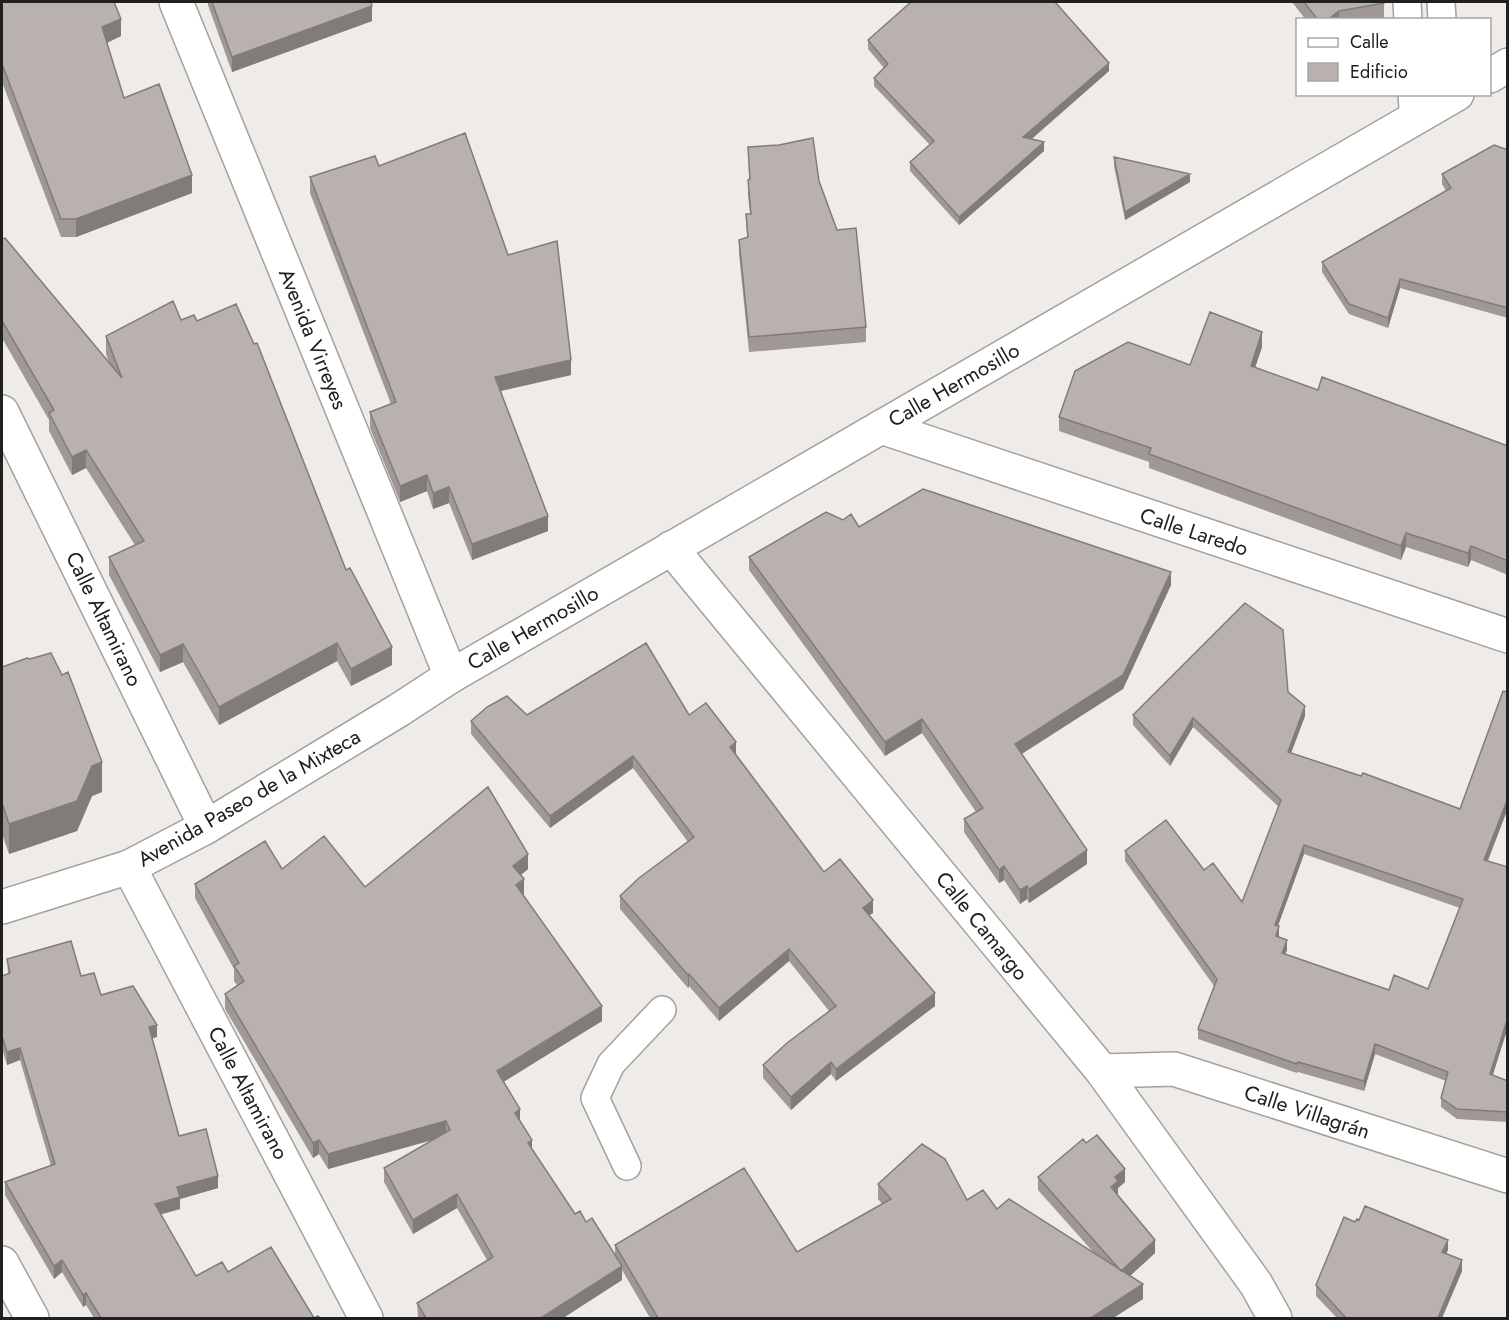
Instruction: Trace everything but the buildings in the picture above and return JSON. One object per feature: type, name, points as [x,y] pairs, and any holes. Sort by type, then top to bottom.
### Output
[{"type":"street","name":"Avenida Virreyes","points":[[176,2],[451,676]]},
{"type":"street","points":[[1491,76],[1508,65]]},
{"type":"street","points":[[1491,77],[1508,84]]},
{"type":"street","name":"Calle Hermosillo","points":[[451,676],[881,427],[1413,108],[1451,96]]},
{"type":"street","name":"Calle Altamirano","points":[[2,412],[206,827]]},
{"type":"street","name":"Calle Laredo","points":[[881,427],[1508,636]]},
{"type":"street","name":"Calle Camargo","points":[[671,548],[1102,1071],[1256,1284],[1275,1318]]},
{"type":"street","name":"Avenida Paseo de la Mixteca","points":[[2,907],[129,867],[206,827],[451,676]]},
{"type":"street","name":"Calle Altamirano","points":[[129,867],[366,1318]]},
{"type":"street","name":"Calle Villagrán","points":[[1102,1071],[1174,1069],[1508,1176]]},
{"type":"street","points":[[2,1263],[32,1318]]},
{"type":"lane","points":[[1407,2],[1408,18]]},
{"type":"lane","points":[[1441,2],[1442,18]]},
{"type":"lane","points":[[627,1166],[595,1098],[611,1064],[662,1010]]}]
